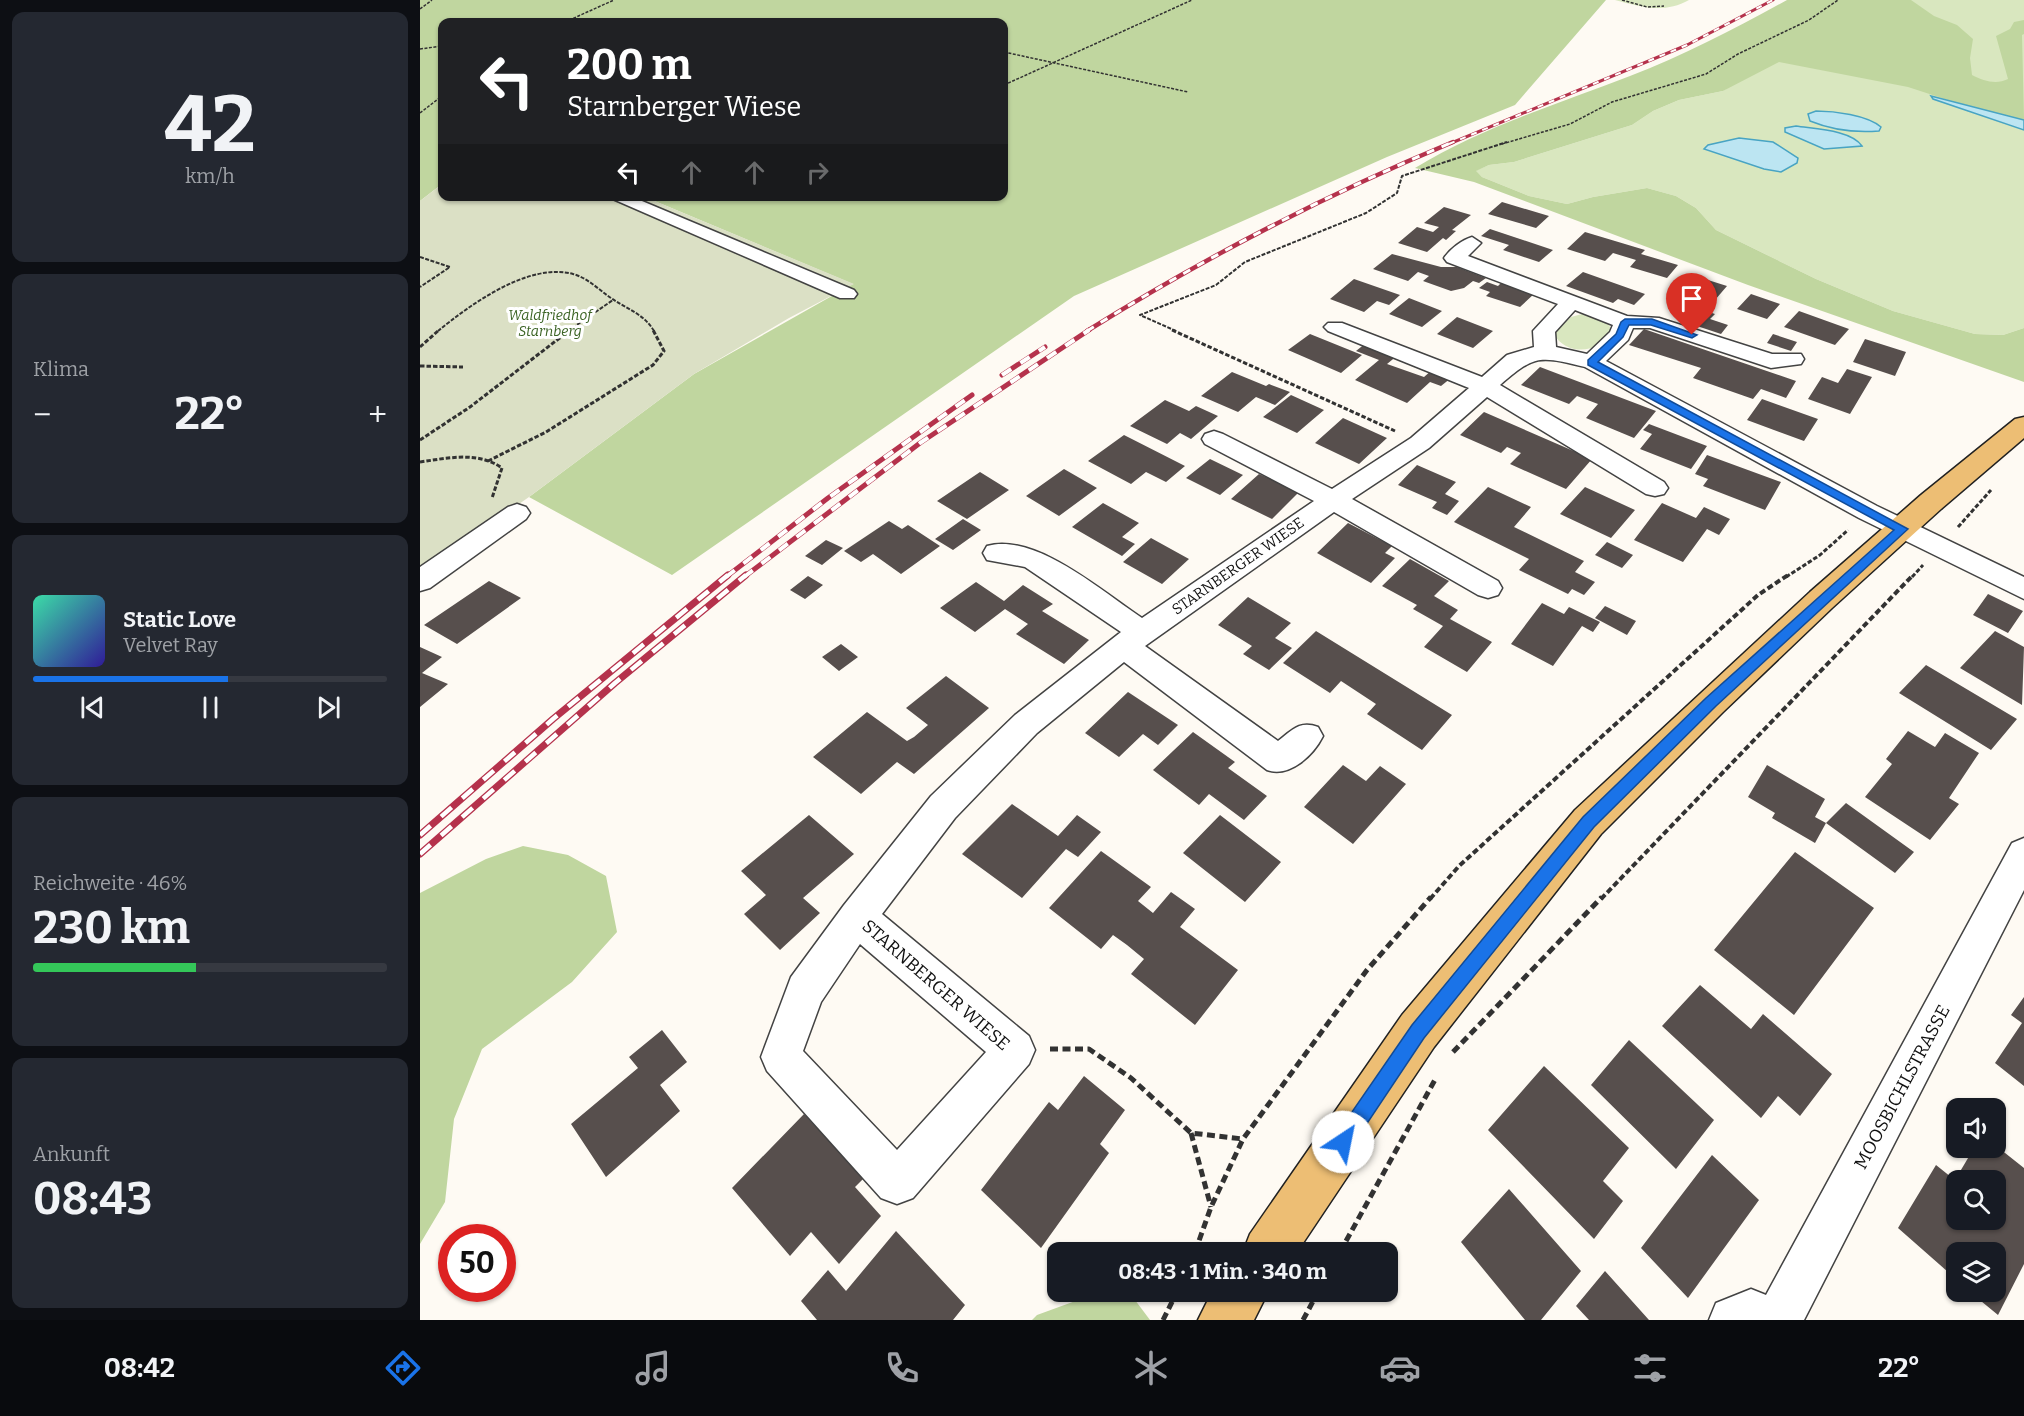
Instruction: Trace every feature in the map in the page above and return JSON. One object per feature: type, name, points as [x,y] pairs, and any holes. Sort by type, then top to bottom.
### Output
[{"type":"main road","points":[[1275,1242],[1418,1031],[1588,822],[1711,702],[1902,529],[2024,425]]},
{"type":"main road","points":[[1224,1320],[1236,1302]]},
{"type":"street","points":[[626,201],[847,294]]},
{"type":"street","points":[[1472,243],[1454,258],[1625,322],[1652,322],[1771,361],[1792,359]]},
{"type":"street","points":[[1545,351],[1544,331],[1571,302]]},
{"type":"street","points":[[1592,362],[1620,335],[1625,322]]},
{"type":"street","points":[[1335,327],[1485,386],[1655,488]]},
{"type":"street","name":"STARNBERGER WIESE","points":[[857,917],[1015,1050],[897,1182],[780,1057],[806,991],[857,917],[943,807],[1026,724],[1133,639],[1333,500],[1420,443],[1515,360],[1545,351],[1592,362],[1868,512],[2024,589]]},
{"type":"street","points":[[1214,439],[1333,500],[1488,588]]},
{"type":"street","points":[[420,581],[517,513]]},
{"type":"street","points":[[997,553],[1032,559],[1279,760],[1307,736]]},
{"type":"street","name":"MOOSBICHLSTRASSE","points":[[1779,1320],[2024,854]]},
{"type":"street","points":[[1733,1320],[1751,1313],[1769,1320]]},
{"type":"path","points":[[420,9],[432,0]]},
{"type":"path","points":[[574,18],[614,0]]},
{"type":"path","points":[[1008,83],[1192,0]]},
{"type":"path","points":[[1622,0],[1647,7],[1664,6]]},
{"type":"path","points":[[1420,443],[1140,315],[1216,285],[1245,262],[1366,213],[1397,193],[1402,176],[1450,159],[1570,124],[1612,102],[1706,74],[1738,54],[1776,38],[1809,20],[1838,0]]},
{"type":"path","points":[[420,49],[438,47]]},
{"type":"path","points":[[1008,53],[1188,92]]},
{"type":"path","points":[[420,113],[438,99]]},
{"type":"path","points":[[420,257],[450,267],[420,287]]},
{"type":"path","points":[[420,347],[451,318],[492,294],[532,277],[568,273],[582,277],[613,300],[648,321],[664,351],[654,365],[546,432],[488,461]]},
{"type":"path","points":[[421,439],[462,415],[552,342],[613,300]]},
{"type":"path","points":[[420,366],[463,367]]},
{"type":"path","points":[[420,462],[449,459],[488,461],[502,468],[494,487],[492,504],[517,513]]},
{"type":"path","points":[[1445,1061],[1939,548],[1993,488]]},
{"type":"path","points":[[1199,1242],[1211,1207],[1243,1139],[1367,970],[1459,866],[1758,595],[1820,555],[1868,512]]},
{"type":"path","points":[[1015,1050],[1089,1049],[1131,1078],[1191,1133],[1211,1207]]},
{"type":"path","points":[[1345,1242],[1439,1071]]},
{"type":"path","points":[[1191,1133],[1243,1139]]},
{"type":"path","points":[[1163,1320],[1172,1302]]},
{"type":"path","points":[[1303,1320],[1313,1302]]},
{"type":"green space","points":[[420,0],[1606,0],[1515,105],[1387,157],[1074,296],[672,575],[529,497],[694,374],[853,284],[655,201],[1008,201],[1008,18],[438,18],[438,187],[420,201]]},
{"type":"green space","points":[[1615,0],[1689,0],[1671,7],[1652,8]]},
{"type":"green space","points":[[1787,0],[1911,0],[1934,16],[1957,25],[1973,39],[1970,58],[1972,75],[1994,82],[2008,79],[1996,36],[2010,29],[2014,22],[2024,20],[2024,34],[2022,35],[2024,120],[1908,87],[1779,62],[1723,91],[1679,100],[1653,111],[1632,125],[1514,162],[1489,165],[1476,171],[1482,177],[1529,196],[1567,204],[1647,188],[1676,196],[1696,208],[1716,230],[1816,279],[1893,311],[1975,334],[2003,335],[2024,328],[2024,382],[1748,285],[1474,182],[1415,168],[1493,128],[1671,59]]},
{"type":"green space","points":[[1854,0],[2024,0],[2024,328],[2003,335],[1975,334],[1893,311],[1816,279],[1716,230],[1696,208],[1676,196],[1647,188],[1567,204],[1529,196],[1482,177],[1475,171],[1489,165],[1514,162],[1632,125],[1653,111],[1679,100],[1723,91]]},
{"type":"green space","name":"Waldfriedhof Starnberg","points":[[438,187],[438,201],[655,201],[854,284],[789,318],[694,374],[529,497],[420,573],[420,201]]},
{"type":"green space","points":[[1582,314],[1608,323],[1611,329],[1600,344],[1584,350],[1567,346],[1554,334],[1571,317]]},
{"type":"green space","points":[[523,846],[568,855],[606,876],[617,932],[572,982],[482,1049],[454,1119],[445,1202],[420,1244],[420,893],[486,859]]},
{"type":"green space","points":[[1073,1302],[1136,1302],[1150,1320],[1032,1320],[1037,1315]]},
{"type":"water","points":[[1931,96],[2024,120],[2024,130],[1933,99]]},
{"type":"water","points":[[1816,111],[1859,117],[1881,127],[1879,131],[1861,132],[1827,127],[1810,121],[1808,114]]},
{"type":"water","points":[[1796,126],[1841,133],[1862,146],[1824,149],[1785,132],[1785,128]]},
{"type":"water","points":[[1739,138],[1773,142],[1798,158],[1797,163],[1781,172],[1764,169],[1704,149],[1708,145]]},
{"type":"building","points":[[1502,202],[1549,216],[1536,228],[1488,214]]},
{"type":"building","points":[[1444,207],[1471,215],[1452,230],[1456,231],[1446,240],[1443,238],[1427,252],[1398,243],[1417,227],[1433,232],[1439,227],[1424,223]]},
{"type":"building","points":[[1490,229],[1553,250],[1539,262],[1503,250],[1509,245],[1481,236]]},
{"type":"building","points":[[1585,232],[1645,250],[1641,254],[1678,265],[1667,278],[1630,267],[1636,260],[1613,253],[1605,261],[1567,249]]},
{"type":"building","points":[[1392,254],[1441,267],[1457,267],[1486,278],[1479,283],[1473,281],[1464,288],[1451,291],[1423,281],[1429,276],[1418,272],[1408,281],[1373,269]]},
{"type":"building","points":[[1583,272],[1645,294],[1634,305],[1618,299],[1613,303],[1566,286]]},
{"type":"building","points":[[1692,275],[1727,286],[1709,307],[1673,296]]},
{"type":"building","points":[[1354,279],[1400,295],[1389,305],[1377,301],[1364,312],[1330,299]]},
{"type":"building","points":[[1487,282],[1498,286],[1502,282],[1535,293],[1520,307],[1486,296],[1490,292],[1479,288]]},
{"type":"building","points":[[1751,294],[1780,304],[1767,319],[1737,309]]},
{"type":"building","points":[[1409,298],[1442,311],[1422,327],[1389,314]]},
{"type":"building","points":[[1700,309],[1715,314],[1710,319],[1728,325],[1721,334],[1688,323]]},
{"type":"building","points":[[1799,311],[1849,329],[1835,345],[1784,327]]},
{"type":"building","points":[[1457,317],[1493,331],[1473,348],[1437,334]]},
{"type":"building","points":[[1644,329],[1796,381],[1786,398],[1761,389],[1753,399],[1693,378],[1701,368],[1629,345]]},
{"type":"building","points":[[1310,334],[1362,355],[1341,373],[1288,350]]},
{"type":"building","points":[[1773,334],[1797,342],[1791,351],[1767,343]]},
{"type":"building","points":[[1865,339],[1906,352],[1895,376],[1853,362]]},
{"type":"building","points":[[1366,343],[1398,355],[1387,364],[1424,377],[1432,370],[1451,378],[1441,386],[1430,382],[1407,403],[1355,380],[1379,360],[1356,351]]},
{"type":"building","points":[[1540,367],[1656,411],[1634,438],[1586,418],[1598,404],[1577,396],[1569,404],[1521,385]]},
{"type":"building","points":[[1847,369],[1872,377],[1850,414],[1808,399],[1822,377],[1838,383]]},
{"type":"building","points":[[1232,372],[1266,386],[1269,384],[1290,392],[1275,405],[1256,397],[1238,412],[1201,396]]},
{"type":"building","points":[[1291,395],[1324,410],[1297,433],[1263,417]]},
{"type":"building","points":[[1762,399],[1818,419],[1804,441],[1747,420]]},
{"type":"building","points":[[1165,400],[1189,411],[1196,406],[1218,416],[1191,439],[1180,433],[1167,444],[1130,426]]},
{"type":"building","points":[[1484,412],[1592,459],[1566,489],[1510,464],[1521,453],[1507,447],[1501,453],[1460,435]]},
{"type":"building","points":[[1343,418],[1387,438],[1359,464],[1315,443]]},
{"type":"building","points":[[1649,424],[1707,446],[1691,469],[1640,449],[1652,434],[1643,430]]},
{"type":"building","points":[[1124,435],[1185,466],[1166,482],[1146,472],[1131,484],[1088,461]]},
{"type":"building","points":[[1707,455],[1781,482],[1765,510],[1703,486],[1708,479],[1695,474]]},
{"type":"building","points":[[1210,459],[1243,475],[1220,495],[1186,478]]},
{"type":"building","points":[[1417,465],[1456,482],[1445,494],[1459,501],[1447,515],[1432,508],[1437,502],[1398,485]]},
{"type":"building","points":[[1064,469],[1097,488],[1059,516],[1026,496]]},
{"type":"building","points":[[980,472],[1009,490],[967,519],[937,501]]},
{"type":"building","points":[[1259,474],[1299,492],[1272,519],[1231,499]]},
{"type":"building","points":[[1488,487],[1531,507],[1514,527],[1584,561],[1575,572],[1595,582],[1584,595],[1572,589],[1568,594],[1519,570],[1529,559],[1454,522]]},
{"type":"building","points":[[1585,487],[1635,510],[1611,538],[1560,514]]},
{"type":"building","points":[[1103,503],[1139,523],[1122,537],[1135,544],[1122,556],[1072,527]]},
{"type":"building","points":[[1662,503],[1696,518],[1704,507],[1730,519],[1719,535],[1707,529],[1683,562],[1634,540]]},
{"type":"building","points":[[963,519],[981,530],[953,550],[935,539]]},
{"type":"building","points":[[889,521],[902,529],[908,525],[940,546],[901,574],[873,554],[861,562],[844,551]]},
{"type":"building","points":[[1348,523],[1392,546],[1385,553],[1395,558],[1371,583],[1317,553]]},
{"type":"building","points":[[1151,538],[1189,559],[1162,584],[1123,562]]},
{"type":"building","points":[[826,540],[843,548],[822,565],[805,556]]},
{"type":"building","points":[[1607,542],[1633,555],[1622,568],[1595,555]]},
{"type":"building","points":[[1410,559],[1449,581],[1434,596],[1458,610],[1450,619],[1492,642],[1467,672],[1424,647],[1443,626],[1413,609],[1417,605],[1382,586]]},
{"type":"building","points":[[808,576],[823,585],[805,599],[790,590]]},
{"type":"building","points":[[489,581],[521,598],[457,644],[424,625]]},
{"type":"building","points":[[976,582],[1004,601],[1023,585],[1053,604],[1042,611],[1089,640],[1064,664],[1016,634],[1028,624],[1005,609],[975,632],[940,608]]},
{"type":"building","points":[[1988,594],[2023,611],[2008,633],[1973,615]]},
{"type":"building","points":[[1248,597],[1291,623],[1275,638],[1292,648],[1269,670],[1243,654],[1252,646],[1218,625]]},
{"type":"building","points":[[1542,603],[1564,614],[1569,607],[1600,622],[1593,632],[1582,626],[1553,666],[1511,644]]},
{"type":"building","points":[[1605,606],[1636,621],[1627,635],[1595,618]]},
{"type":"building","points":[[1316,631],[1452,715],[1422,750],[1367,714],[1376,704],[1341,681],[1330,693],[1283,663]]},
{"type":"building","points":[[1995,631],[2024,647],[2022,705],[1960,668]]},
{"type":"building","points":[[841,644],[858,657],[839,671],[822,657]]},
{"type":"building","points":[[420,647],[442,657],[422,673],[448,684],[420,707]]},
{"type":"building","points":[[1926,665],[2017,719],[1991,750],[1899,693]]},
{"type":"building","points":[[946,676],[989,708],[914,774],[897,762],[861,794],[813,757],[867,712],[907,741],[914,737],[928,725],[906,708]]},
{"type":"building","points":[[1128,692],[1178,725],[1158,745],[1143,734],[1119,757],[1085,733]]},
{"type":"building","points":[[1908,731],[1935,747],[1945,733],[1979,753],[1949,798],[1959,804],[1930,840],[1865,797],[1892,764],[1886,759]]},
{"type":"building","points":[[1193,732],[1235,762],[1228,768],[1267,796],[1244,820],[1209,794],[1199,805],[1153,770]]},
{"type":"building","points":[[1343,765],[1366,781],[1380,766],[1406,784],[1353,844],[1304,807]]},
{"type":"building","points":[[1767,765],[1825,799],[1815,817],[1826,823],[1815,843],[1772,818],[1775,813],[1748,797]]},
{"type":"building","points":[[1846,803],[1914,852],[1895,873],[1826,823]]},
{"type":"building","points":[[1012,804],[1058,836],[1077,815],[1101,832],[1078,857],[1066,849],[1022,898],[962,854]]},
{"type":"building","points":[[809,815],[854,854],[803,898],[820,913],[780,950],[744,914],[766,895],[741,871]]},
{"type":"building","points":[[1220,815],[1281,862],[1245,902],[1183,853]]},
{"type":"building","points":[[1101,851],[1151,887],[1138,901],[1153,913],[1171,892],[1195,909],[1180,927],[1238,970],[1195,1025],[1131,974],[1144,959],[1127,945],[1113,935],[1101,949],[1049,908]]},
{"type":"building","points":[[1795,852],[1874,908],[1794,1015],[1714,950]]},
{"type":"building","points":[[1700,985],[1751,1029],[1763,1014],[1832,1074],[1800,1116],[1778,1096],[1761,1118],[1662,1026]]},
{"type":"building","points":[[2024,997],[2024,1086],[1995,1063],[2022,1023],[2011,1015]]},
{"type":"building","points":[[662,1030],[687,1062],[660,1085],[680,1111],[606,1177],[571,1124],[638,1068],[629,1057]]},
{"type":"building","points":[[1629,1040],[1714,1120],[1676,1169],[1591,1085]]},
{"type":"building","points":[[1544,1066],[1629,1148],[1603,1181],[1623,1201],[1594,1239],[1488,1130]]},
{"type":"building","points":[[1084,1076],[1125,1110],[1100,1144],[1109,1153],[1041,1248],[981,1190],[1049,1102],[1058,1110]]},
{"type":"building","points":[[804,1114],[864,1178],[855,1187],[881,1216],[839,1264],[811,1232],[790,1256],[732,1188]]},
{"type":"building","points":[[2006,1154],[2024,1168],[2024,1264],[2006,1299],[2006,1242],[1946,1242],[1946,1270],[1898,1228],[1936,1165],[1946,1173],[1946,1230],[2006,1230],[2006,1170],[1961,1170],[1968,1158],[2006,1158]]},
{"type":"building","points":[[1712,1155],[1759,1200],[1688,1298],[1641,1248]]},
{"type":"building","points":[[1509,1189],[1581,1271],[1541,1320],[1525,1320],[1461,1242]]},
{"type":"building","points":[[896,1231],[965,1305],[953,1320],[817,1320],[801,1301],[828,1270],[846,1291]]},
{"type":"building","points":[[1605,1271],[1649,1320],[1589,1320],[1576,1306]]},
{"type":"building","points":[[1982,1302],[2005,1302],[1998,1315]]},
{"type":"railway","points":[[1449,144],[1687,45],[1773,0]]},
{"type":"railway","points":[[1087,331],[1176,278],[1266,229],[1405,162],[1453,142]]},
{"type":"railway","points":[[744,577],[920,443],[1089,330]]},
{"type":"railway","points":[[1002,375],[1045,347]]},
{"type":"railway","points":[[726,577],[828,498],[972,395]]},
{"type":"railway","points":[[420,835],[553,719],[728,575]]},
{"type":"railway","points":[[420,854],[615,683],[746,575]]},
{"type":"route","points":[[1343,1142],[1418,1031],[1588,822],[1711,702],[1902,529],[1592,362],[1620,335],[1625,322],[1652,322],[1692,335]]}]
